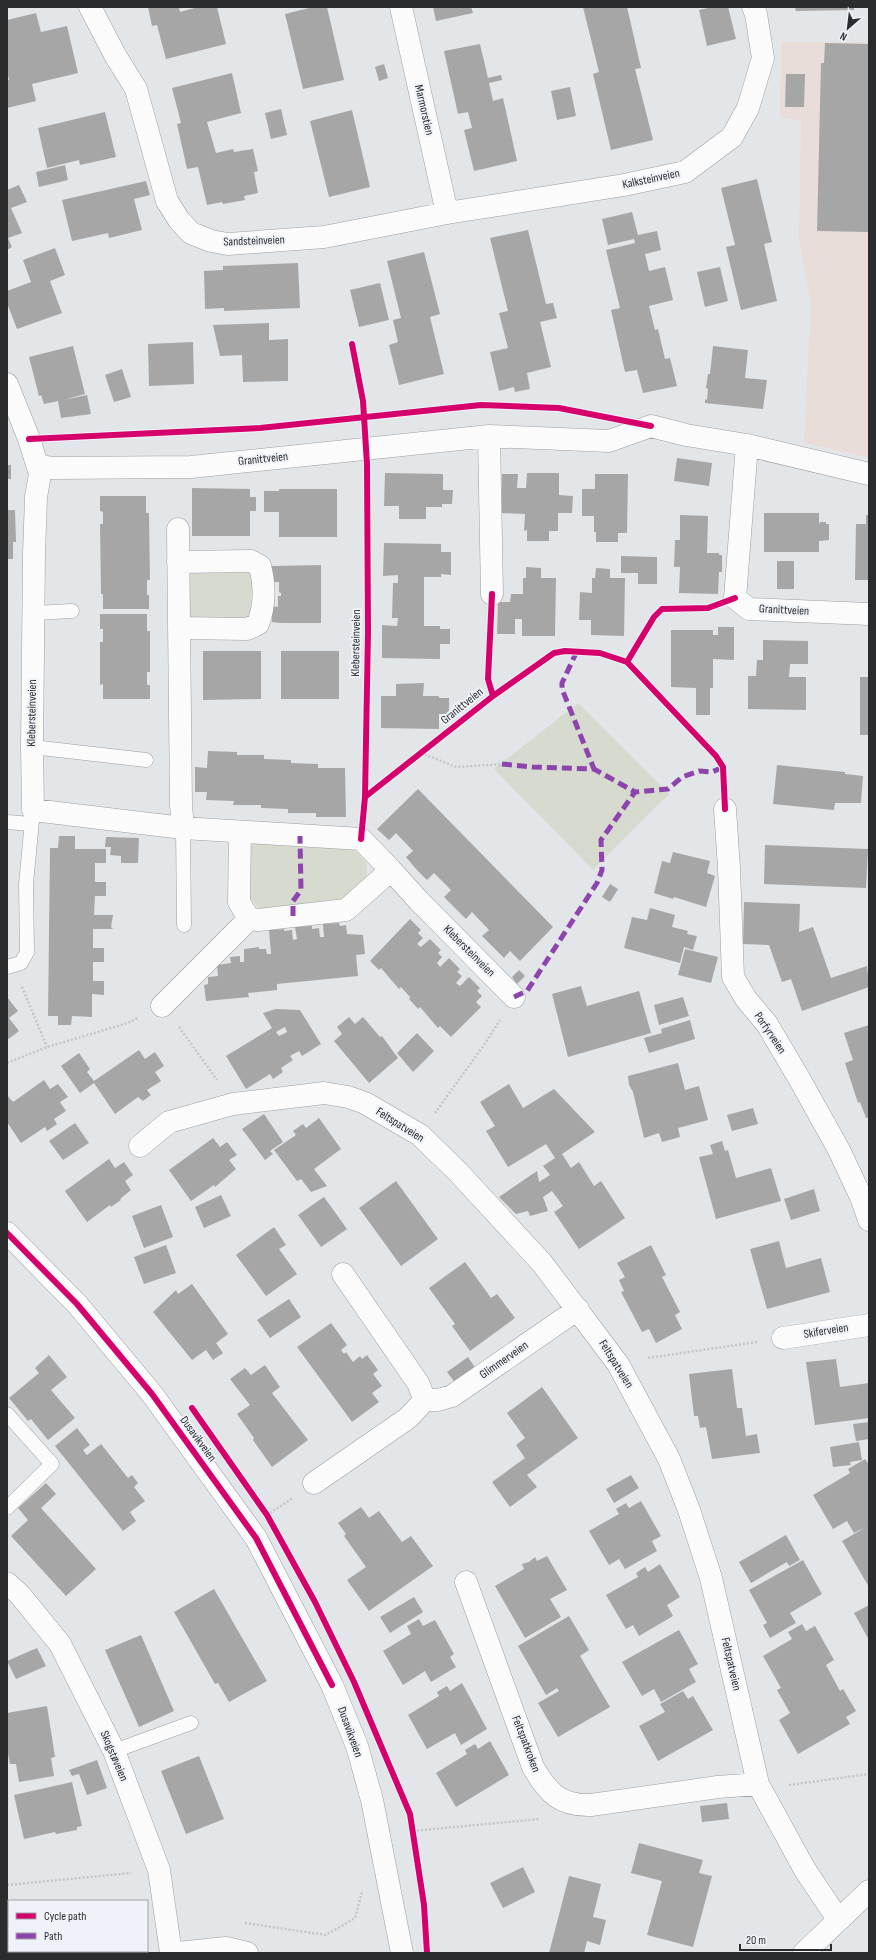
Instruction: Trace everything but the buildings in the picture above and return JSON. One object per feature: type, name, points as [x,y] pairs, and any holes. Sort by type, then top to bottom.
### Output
[{"type":"street","name":"Sandsteinveien","points":[[90,7],[115,55],[136,90],[167,201],[178,220],[191,233],[211,241],[228,244],[324,237],[447,213]]},
{"type":"street","name":"Marmorstien","points":[[401,7],[447,213]]},
{"type":"street","name":"Kalksteinveien","points":[[447,213],[624,185],[685,172],[732,137],[748,108],[763,58],[756,14],[753,7]]},
{"type":"street","name":"Klebersteinveien","points":[[7,384],[30,439],[40,474],[36,497],[32,817],[361,839],[419,901],[514,997]]},
{"type":"street","name":"Granittveien","points":[[37,465],[52,468],[191,467],[489,436],[609,440],[651,426],[686,435],[747,445],[869,474]]},
{"type":"street","points":[[7,431],[30,439]]},
{"type":"street","points":[[489,436],[486,553],[492,594]]},
{"type":"street","name":"Granittveien","points":[[747,445],[735,598],[749,609],[869,614]]},
{"type":"street","points":[[178,529],[181,805],[183,828]]},
{"type":"street","points":[[178,562],[251,561],[260,566],[264,580],[263,611],[258,624],[247,629],[179,628]]},
{"type":"street","name":"Porfyrveien","points":[[725,809],[733,977],[746,999],[768,1024],[800,1080],[839,1150],[861,1196],[869,1220]]},
{"type":"street","points":[[240,832],[239,902],[249,918],[258,920],[346,910],[391,870]]},
{"type":"street","points":[[162,1006],[249,918]]},
{"type":"street","name":"Feltspatveien","points":[[140,1146],[169,1122],[233,1104],[324,1093],[335,1094],[365,1103],[420,1135],[458,1172],[522,1240],[578,1309],[618,1364],[668,1459],[689,1510],[711,1578],[758,1784],[805,1870],[838,1919]]},
{"type":"street","name":"Dusavikveien","points":[[7,1233],[78,1304],[152,1394],[256,1538],[332,1685],[357,1746],[372,1800],[402,1953]]},
{"type":"street","points":[[314,1483],[408,1418],[425,1400],[418,1384],[343,1274]]},
{"type":"street","name":"Glimmerveien","points":[[425,1400],[438,1400],[452,1396],[578,1309]]},
{"type":"street","name":"Skiferveien","points":[[783,1338],[869,1325]]},
{"type":"street","name":"Feltspatkroken","points":[[466,1582],[533,1767],[547,1789],[573,1805],[591,1806],[718,1787],[758,1784]]},
{"type":"street","name":"Skogstøveien","points":[[7,1583],[20,1595],[60,1644],[114,1751],[159,1870],[171,1953]]},
{"type":"street","points":[[804,1953],[869,1891]]},
{"type":"street","points":[[178,1953],[226,1948],[247,1953]]},
{"type":"lane","points":[[34,613],[72,611]]},
{"type":"lane","points":[[32,747],[146,760]]},
{"type":"lane","points":[[7,822],[32,817],[26,884],[27,952],[21,963],[10,967]]},
{"type":"lane","points":[[183,828],[184,925]]},
{"type":"lane","points":[[7,1414],[52,1464],[7,1508]]},
{"type":"lane","points":[[114,1751],[191,1723]]},
{"type":"path","points":[[416,757],[427,748]]},
{"type":"path","points":[[421,752],[456,767],[502,764]]},
{"type":"path","points":[[10,967],[47,1047]]},
{"type":"path","points":[[420,1135],[486,1042],[514,997]]},
{"type":"path","points":[[7,1063],[47,1047],[128,1023],[162,1006],[202,1057],[233,1104]]},
{"type":"path","points":[[648,1358],[783,1338]]},
{"type":"path","points":[[758,1784],[784,1786],[869,1774]]},
{"type":"path","points":[[413,1831],[553,1818],[573,1805]]},
{"type":"path","points":[[7,1885],[159,1870]]},
{"type":"path","points":[[244,1922],[326,1934],[356,1918]]},
{"type":"shaded area","points":[[781,42],[869,42],[869,458],[805,443],[804,439],[811,305],[799,239],[801,121],[780,117]]},
{"type":"shaded area","points":[[189,570],[254,570],[249,622],[190,621]]},
{"type":"shaded area","points":[[578,703],[669,794],[593,870],[494,769]]},
{"type":"shaded area","points":[[248,842],[351,847],[367,863],[367,880],[344,902],[262,912],[247,895]]},
{"type":"marked path","points":[[577,651],[562,683],[562,689],[594,769]]},
{"type":"marked path","points":[[502,764],[533,767],[594,769],[635,792]]},
{"type":"marked path","points":[[514,997],[527,991],[597,883],[602,870],[601,840],[635,792],[668,789],[682,777],[699,771],[712,772],[723,767]]},
{"type":"marked path","points":[[293,916],[293,901],[301,890],[300,836]]},
{"type":"cycle path","points":[[352,344],[363,401],[367,464],[368,632],[365,797],[361,839]]},
{"type":"cycle path","points":[[29,439],[260,428],[481,405],[559,408],[651,426]]},
{"type":"cycle path","points":[[365,797],[493,696],[488,679],[492,594]]},
{"type":"cycle path","points":[[627,662],[654,617],[662,609],[708,608],[735,598]]},
{"type":"cycle path","points":[[493,696],[554,653],[565,651],[600,653],[627,662],[716,756],[723,767],[725,809]]},
{"type":"cycle path","points":[[7,1233],[77,1304],[152,1394],[256,1538],[332,1685]]},
{"type":"cycle path","points":[[192,1408],[267,1515],[315,1602],[354,1682],[410,1814],[424,1905],[427,1953]]}]
